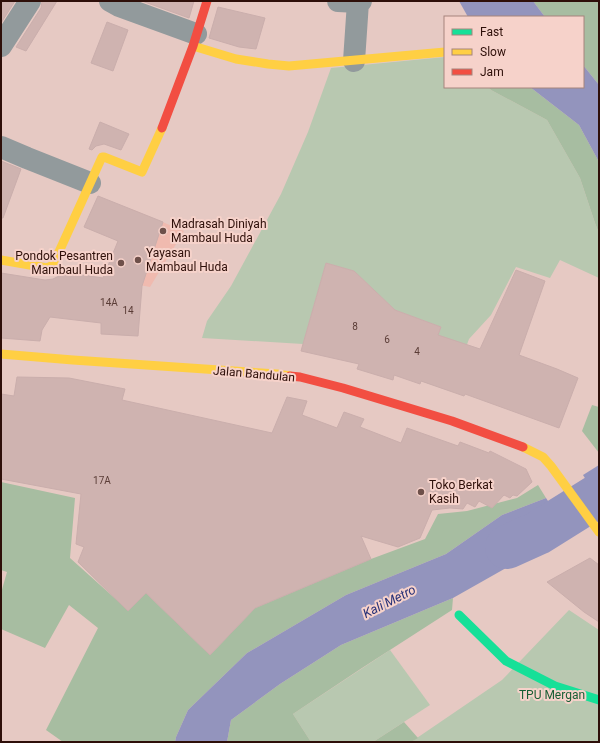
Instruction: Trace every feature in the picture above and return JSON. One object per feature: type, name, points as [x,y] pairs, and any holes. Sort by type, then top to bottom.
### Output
[{"type":"street","points":[[1,46],[30,1]]},
{"type":"street","points":[[110,1],[236,59],[268,64],[289,66],[444,52]]},
{"type":"street","points":[[1,260],[47,268],[53,265],[102,157],[142,172],[159,136],[195,40],[207,1]]},
{"type":"street","points":[[352,1],[354,61]]},
{"type":"street","points":[[1,147],[90,183]]},
{"type":"street","name":"Jalan Bandulan","points":[[1,354],[200,369],[250,371],[300,378],[343,388],[452,421],[523,447],[543,457],[599,532]]},
{"type":"street","points":[[459,615],[506,660],[556,686],[599,700]]},
{"type":"shaded area","name":"Yayasan Mambaul Huda","points":[[131,209],[184,231],[150,287],[103,278]]},
{"type":"green space","points":[[533,1],[599,1],[599,85],[584,66],[584,16],[544,16]]},
{"type":"green space","points":[[444,57],[444,88],[489,88],[547,120],[580,178],[599,233],[599,278],[560,260],[550,278],[516,267],[491,315],[469,339],[450,391],[421,381],[441,327],[395,310],[354,271],[326,263],[303,344],[202,338],[207,321],[231,286],[281,194],[308,132],[331,68]]},
{"type":"green space","points":[[489,88],[531,88],[579,125],[599,162],[599,233],[580,178],[547,120]]},
{"type":"green space","points":[[592,405],[599,407],[599,453],[582,431]]},
{"type":"green space","points":[[1,482],[75,498],[70,558],[128,610],[146,593],[210,655],[255,608],[371,559],[425,539],[438,514],[467,511],[517,498],[538,485],[546,498],[502,515],[446,554],[346,595],[247,653],[188,710],[175,742],[63,742],[46,730],[98,628],[69,605],[45,648],[1,629],[1,593],[7,572],[1,570]]},
{"type":"green space","points":[[453,598],[452,610],[293,714],[311,742],[227,742],[231,720],[280,684],[341,645]]},
{"type":"green space","name":"TPU Mergan","points":[[569,610],[599,630],[599,742],[411,742],[502,680]]},
{"type":"green space","points":[[390,650],[430,705],[373,742],[311,742],[293,714]]},
{"type":"green space","points":[[404,722],[418,738],[411,742],[373,742]]},
{"type":"water","points":[[459,1],[533,1],[544,16],[467,16]]},
{"type":"water","points":[[584,66],[599,85],[599,162],[579,125],[531,88],[584,88]]},
{"type":"water","points":[[599,465],[599,500],[583,475]]},
{"type":"water","points":[[546,498],[570,534],[453,598],[341,645],[280,684],[231,720],[227,742],[175,742],[188,710],[247,653],[346,595],[446,554],[502,515]]},
{"type":"building","points":[[1,1],[15,1],[1,23]]},
{"type":"building","points":[[42,1],[57,1],[26,51],[16,47],[41,8]]},
{"type":"building","points":[[142,1],[194,1],[189,18]]},
{"type":"building","points":[[218,7],[265,18],[256,49],[239,47],[209,38]]},
{"type":"building","points":[[107,22],[128,30],[113,71],[91,63]]},
{"type":"building","points":[[100,122],[129,134],[121,150],[104,144],[96,146],[92,150],[89,149]]},
{"type":"building","points":[[1,161],[21,169],[3,218],[1,218]]},
{"type":"building","points":[[98,196],[163,222],[142,286],[138,336],[101,334],[101,323],[50,317],[42,330],[40,341],[1,338],[1,273],[45,280],[53,279],[63,272],[103,278],[118,241],[84,227]]},
{"type":"building","points":[[326,263],[354,271],[395,310],[441,327],[438,335],[480,349],[516,270],[545,281],[519,355],[578,378],[559,428],[465,394],[464,396],[421,381],[420,384],[394,375],[393,380],[357,369],[359,364],[301,351]]},
{"type":"building","points":[[17,377],[69,378],[125,389],[122,400],[272,433],[287,397],[307,401],[302,415],[337,428],[344,412],[364,419],[360,427],[401,443],[407,428],[458,446],[460,442],[489,453],[490,451],[526,469],[532,482],[517,496],[513,495],[510,498],[504,495],[492,508],[479,501],[475,507],[467,503],[463,509],[450,508],[432,510],[420,538],[398,547],[361,536],[371,559],[255,608],[210,655],[146,593],[128,611],[78,562],[84,547],[76,544],[81,494],[1,479],[1,394],[14,396]]},
{"type":"building","points":[[590,558],[599,565],[599,622],[584,612],[547,582]]},
{"type":"waterway","name":"Kali Metro","points":[[507,547],[538,533],[599,495]]},
{"type":"traffic: fast","points":[[459,615],[506,661],[555,686],[599,700]]},
{"type":"traffic: slow","points":[[193,46],[236,59],[289,66],[444,52]]},
{"type":"traffic: slow","points":[[1,260],[47,268],[53,265],[102,157],[142,172],[162,128]]},
{"type":"traffic: slow","points":[[1,354],[290,376]]},
{"type":"traffic: slow","points":[[523,447],[543,457],[599,532]]},
{"type":"traffic: jam","points":[[162,128],[193,46],[207,1]]},
{"type":"traffic: jam","points":[[290,376],[300,377],[343,388],[452,421],[523,447]]},
{"type":"place","name":"Madrasah Diniyah Mambaul Huda","points":[[163,231]]},
{"type":"place","name":"Yayasan Mambaul Huda","points":[[138,260]]},
{"type":"place","name":"Pondok Pesantren Mambaul Huda","points":[[121,263]]},
{"type":"place","name":"Toko Berkat Kasih","points":[[421,492]]}]
